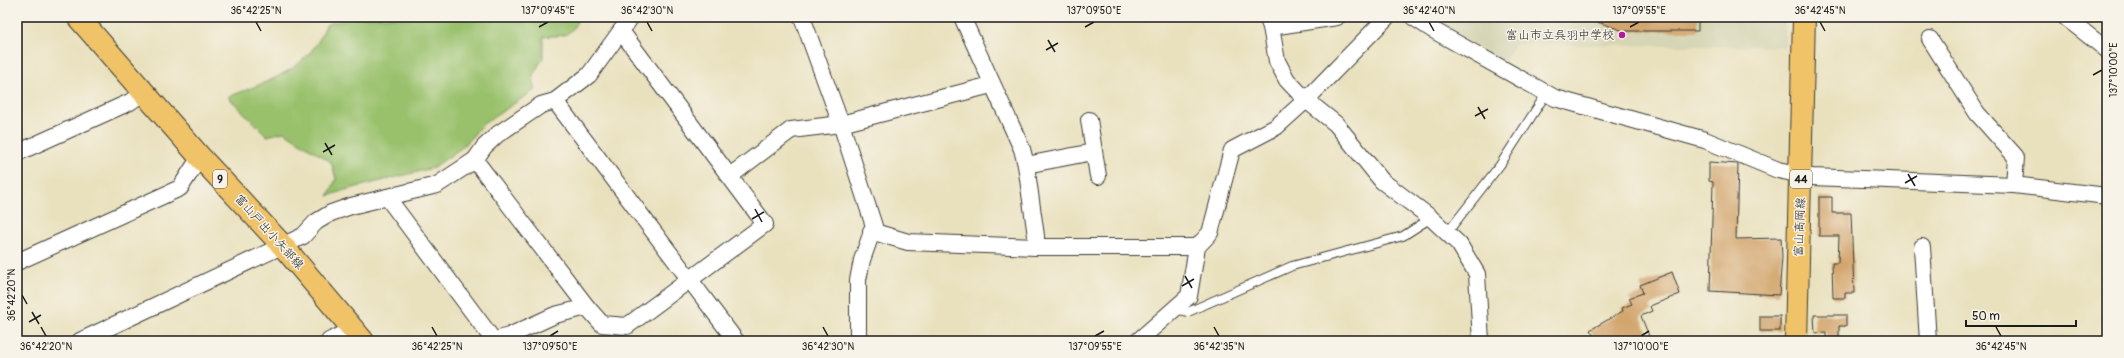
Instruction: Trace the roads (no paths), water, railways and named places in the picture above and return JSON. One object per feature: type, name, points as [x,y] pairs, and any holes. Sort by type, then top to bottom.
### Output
[{"type":"main road","name":"富山戸出小矢部線","points":[[78,17],[200,157],[282,245],[358,335]]},
{"type":"main road","name":"富山高岡線","points":[[1796,341],[1804,17]]},
{"type":"street","points":[[80,341],[303,236],[316,222],[331,213],[351,206],[437,185],[475,160],[484,146],[498,134],[541,105],[555,101],[588,75],[631,17]]},
{"type":"street","points":[[802,17],[841,124],[874,226],[871,230],[858,280],[858,341]]},
{"type":"street","points":[[962,17],[1022,149],[1026,165],[1036,236],[1036,247]]},
{"type":"street","points":[[1337,17],[1269,22],[1277,61],[1287,80],[1306,100],[1336,124],[1382,181],[1431,218],[1459,244],[1477,274],[1480,312],[1480,341]]},
{"type":"street","points":[[1138,341],[1189,296],[1197,247],[1210,233],[1232,150],[1276,127],[1306,100],[1387,17]]},
{"type":"street","points":[[1413,17],[1433,30],[1555,98],[1705,140],[1778,170],[1819,178],[2014,185],[2107,196]]},
{"type":"street","points":[[2065,17],[2107,50]]},
{"type":"street","points":[[475,160],[587,308],[602,324],[628,326],[765,224],[621,31]]},
{"type":"street","points":[[1930,40],[1977,112],[2016,157],[2014,185]]},
{"type":"street","points":[[730,176],[791,130],[841,124],[992,85]]},
{"type":"street","points":[[17,153],[130,102],[144,92]]},
{"type":"street","points":[[555,101],[736,341]]},
{"type":"street","points":[[1089,120],[1098,176]]},
{"type":"street","points":[[1026,165],[1093,152]]},
{"type":"street","points":[[17,262],[180,188],[200,157]]},
{"type":"street","points":[[387,197],[494,341],[509,336],[555,315],[587,308]]},
{"type":"street","points":[[871,230],[908,242],[1036,247],[1197,247]]},
{"type":"street","points":[[1922,247],[1928,341]]},
{"type":"street","points":[[329,341],[358,335]]},
{"type":"lane","points":[[1447,233],[1500,165],[1546,94]]},
{"type":"lane","points":[[1175,309],[1188,312],[1292,266],[1403,236],[1431,218]]},
{"type":"place","name":"富山市立呉羽中学校","points":[[1622,35]]}]
